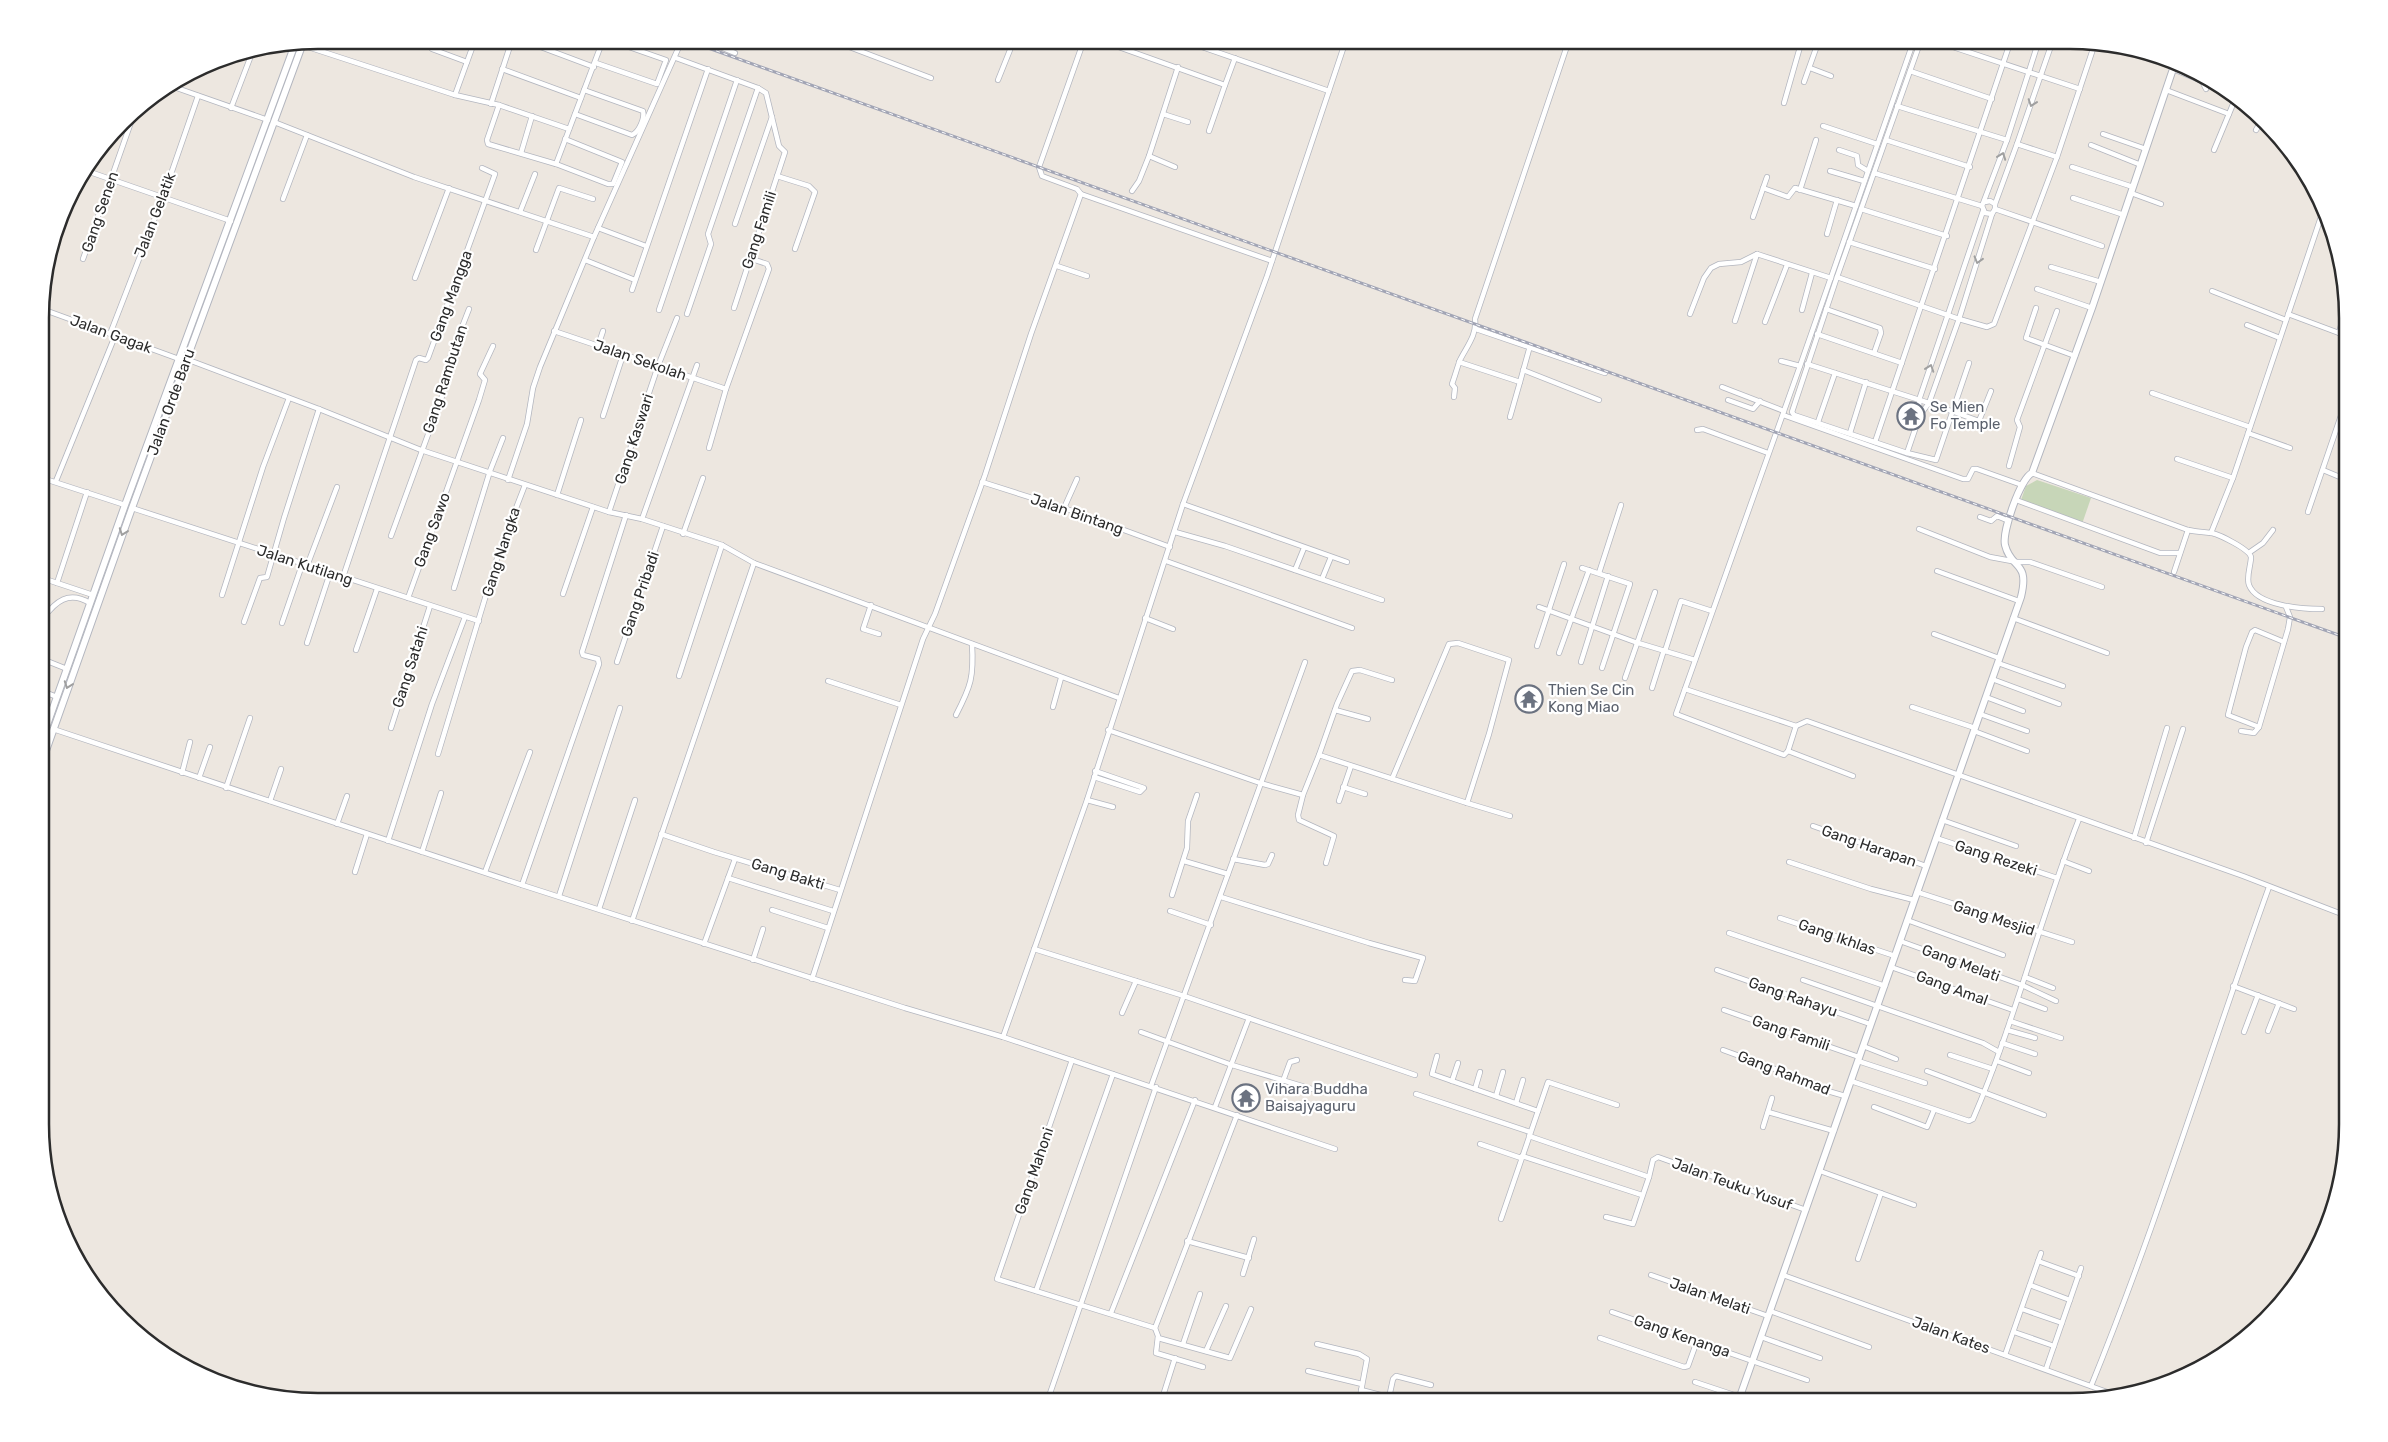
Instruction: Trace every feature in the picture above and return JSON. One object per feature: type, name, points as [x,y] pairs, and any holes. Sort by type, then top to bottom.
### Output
[{"type":"main road","name":"Jalan Orde Baru","points":[[49,719],[67,669],[75,656],[128,507],[298,49]]},
{"type":"main road","points":[[1741,1393],[2019,602],[2024,577],[2017,562],[2005,546],[2005,535],[2009,521],[2022,485],[2026,477],[2032,474],[2075,356],[2173,69]]},
{"type":"main road","name":"Jalan Orde Baru","points":[[49,741],[90,603],[128,507]]},
{"type":"street","points":[[315,49],[455,95],[499,105],[569,129]]},
{"type":"street","points":[[432,49],[467,62]]},
{"type":"street","points":[[455,95],[472,49]]},
{"type":"street","points":[[490,104],[509,49]]},
{"type":"street","points":[[548,49],[657,84],[666,60],[635,49]]},
{"type":"street","points":[[556,164],[600,49]]},
{"type":"street","points":[[508,480],[528,422],[535,379],[554,331],[594,237],[679,49]]},
{"type":"street","points":[[726,49],[736,53]]},
{"type":"street","points":[[855,49],[931,78]]},
{"type":"street","points":[[998,80],[1010,49]]},
{"type":"street","points":[[1081,49],[1039,167],[1042,176],[1076,189],[1082,194],[1272,261]]},
{"type":"street","points":[[1125,49],[1225,85]]},
{"type":"street","points":[[1208,49],[1329,91]]},
{"type":"street","points":[[1003,1037],[1094,777],[1144,618],[1166,561],[1183,504],[1272,261],[1343,49]]},
{"type":"street","points":[[1454,397],[1455,388],[1452,384],[1459,362],[1476,329],[1474,319],[1565,49]]},
{"type":"street","points":[[1784,103],[1799,49]]},
{"type":"street","points":[[1804,82],[1816,49]]},
{"type":"street","points":[[1796,726],[1788,751],[1782,754],[1676,714],[1768,453],[1784,413],[1911,49]]},
{"type":"street","points":[[1918,49],[1792,410],[1794,415],[1907,453],[1931,460],[1937,459],[1969,363]]},
{"type":"street","points":[[1960,49],[2080,89]]},
{"type":"street","points":[[1875,442],[1947,236],[2008,49]]},
{"type":"street","points":[[1920,415],[1919,400],[2036,49]]},
{"type":"street","points":[[1907,453],[1920,415],[1929,403],[1959,319],[1994,209],[2050,49]]},
{"type":"street","points":[[1837,277],[1922,307],[1987,327],[1996,322],[2034,222],[2093,50]]},
{"type":"street","points":[[231,108],[250,57]]},
{"type":"street","points":[[676,58],[758,88],[766,93],[772,117],[735,224]]},
{"type":"street","points":[[1209,132],[1235,58]]},
{"type":"street","points":[[1132,190],[1139,181],[1149,156],[1178,67]]},
{"type":"street","points":[[1810,68],[1831,76]]},
{"type":"street","points":[[502,69],[581,98]]},
{"type":"street","points":[[632,290],[708,70]]},
{"type":"street","points":[[1910,71],[1992,99]]},
{"type":"street","points":[[659,310],[737,80]]},
{"type":"street","points":[[2204,84],[2206,89]]},
{"type":"street","points":[[177,88],[271,121],[449,188],[594,237]]},
{"type":"street","points":[[687,314],[711,244],[708,234],[758,88]]},
{"type":"street","points":[[575,114],[632,135],[637,132],[644,114],[643,111],[584,90]]},
{"type":"street","points":[[2166,90],[2229,114]]},
{"type":"street","name":"Jalan Gelatik","points":[[56,481],[113,335],[198,96]]},
{"type":"street","points":[[2214,150],[2234,104]]},
{"type":"street","points":[[499,105],[487,143],[556,164],[611,184],[622,164],[620,160],[565,139]]},
{"type":"street","points":[[1897,106],[2007,140]]},
{"type":"street","points":[[1163,114],[1188,122]]},
{"type":"street","points":[[521,153],[532,116]]},
{"type":"street","name":"Gang Famili","points":[[734,308],[785,152],[779,146],[776,127],[772,117]]},
{"type":"street","name":"Gang Senen","points":[[83,259],[130,126]]},
{"type":"street","points":[[1823,126],[1877,144]]},
{"type":"street","points":[[2256,130],[2258,126]]},
{"type":"street","points":[[2103,134],[2146,149]]},
{"type":"street","points":[[284,199],[307,135]]},
{"type":"street","points":[[1800,190],[1816,140]]},
{"type":"street","points":[[1886,140],[1970,167]]},
{"type":"street","points":[[2018,144],[2057,157]]},
{"type":"street","points":[[2091,145],[2141,164]]},
{"type":"street","points":[[1840,150],[1857,156],[1858,165],[1868,171]]},
{"type":"street","points":[[1149,156],[1176,167]]},
{"type":"street","points":[[2072,167],[2132,190],[2162,204]]},
{"type":"street","points":[[482,168],[495,174],[485,200]]},
{"type":"street","points":[[1830,170],[1864,181]]},
{"type":"street","points":[[92,172],[234,222]]},
{"type":"street","points":[[520,212],[535,174]]},
{"type":"street","points":[[1874,174],[1983,206],[1987,214],[1994,209]]},
{"type":"street","points":[[777,176],[809,186],[816,192],[796,249]]},
{"type":"street","points":[[1753,216],[1767,177]]},
{"type":"street","points":[[416,278],[449,188]]},
{"type":"street","points":[[536,250],[559,188],[593,199]]},
{"type":"street","points":[[1763,188],[1788,197],[1794,188],[1856,206]]},
{"type":"street","points":[[812,979],[928,626],[935,614],[982,482],[1031,334],[1082,194]]},
{"type":"street","points":[[2073,198],[2124,215]]},
{"type":"street","name":"Gang Mangga","points":[[390,438],[416,360],[419,358],[426,360],[428,358],[485,200]]},
{"type":"street","points":[[1827,234],[1837,200]]},
{"type":"street","points":[[1983,206],[1990,201],[1994,209],[2102,246]]},
{"type":"street","points":[[1861,209],[1947,236]]},
{"type":"street","points":[[2211,533],[2233,478],[2320,219]]},
{"type":"street","points":[[598,228],[646,246]]},
{"type":"street","points":[[1849,242],[1935,268]]},
{"type":"street","points":[[1690,314],[1704,278],[1711,268],[1719,264],[1741,262],[1757,254],[1830,278]]},
{"type":"street","points":[[1734,320],[1757,254]]},
{"type":"street","points":[[709,448],[726,389],[769,269],[767,264],[749,258]]},
{"type":"street","points":[[585,260],[635,280]]},
{"type":"street","points":[[1765,322],[1787,264]]},
{"type":"street","points":[[1057,266],[1087,276]]},
{"type":"street","points":[[2051,267],[2101,282]]},
{"type":"street","points":[[1802,310],[1812,273]]},
{"type":"street","points":[[2037,290],[2092,308]]},
{"type":"street","points":[[2212,291],[2286,320]]},
{"type":"street","points":[[2036,308],[2026,338],[2075,356]]},
{"type":"street","name":"Gang Rambutan","points":[[392,536],[421,450],[452,369],[448,363],[469,309]]},
{"type":"street","points":[[1826,309],[1880,328],[1881,333],[1874,353]]},
{"type":"street","name":"Jalan Gagak","points":[[49,311],[319,409],[421,450],[490,471],[508,480],[593,507],[642,519],[683,534],[722,545],[754,563],[1119,698]]},
{"type":"street","points":[[2009,466],[2020,427],[2018,420],[2056,312]]},
{"type":"street","points":[[2288,314],[2339,333]]},
{"type":"street","name":"Gang Kaswari","points":[[609,512],[658,366],[677,318]]},
{"type":"street","points":[[2247,325],[2280,338]]},
{"type":"street","points":[[1476,329],[1605,373]]},
{"type":"street","name":"Jalan Sekolah","points":[[554,331],[726,389]]},
{"type":"street","points":[[598,346],[603,331]]},
{"type":"street","points":[[1817,334],[1902,363]]},
{"type":"street","name":"Gang Sawo","points":[[408,598],[485,380],[480,374],[493,346]]},
{"type":"street","points":[[1510,417],[1530,346]]},
{"type":"street","points":[[603,416],[623,355]]},
{"type":"street","points":[[1781,361],[1800,366]]},
{"type":"street","points":[[1459,362],[1520,382]]},
{"type":"street","points":[[1807,364],[1980,421],[1991,391]]},
{"type":"street","points":[[642,519],[697,365]]},
{"type":"street","points":[[1523,370],[1599,400]]},
{"type":"street","points":[[1818,422],[1835,373]]},
{"type":"street","points":[[1850,433],[1866,382]]},
{"type":"street","points":[[1722,387],[1760,401],[1784,413],[1963,479],[1968,479],[1973,469],[1977,469],[2022,485]]},
{"type":"street","points":[[2152,394],[2250,427]]},
{"type":"street","points":[[222,595],[263,468],[289,398]]},
{"type":"street","points":[[1728,400],[1753,409],[1760,401]]},
{"type":"street","points":[[244,622],[260,578],[267,578],[319,409]]},
{"type":"street","points":[[557,495],[581,420]]},
{"type":"street","points":[[1697,430],[1703,429],[1768,453]]},
{"type":"street","points":[[2308,512],[2339,429]]},
{"type":"street","points":[[2248,433],[2290,448]]},
{"type":"street","points":[[343,577],[390,438]]},
{"type":"street","points":[[454,588],[490,471],[503,438]]},
{"type":"street","points":[[2177,458],[2233,478]]},
{"type":"street","points":[[2323,470],[2339,477]]},
{"type":"street","points":[[2032,474],[2188,530],[2203,534],[2211,533],[2250,552],[2252,557],[2248,578],[2250,586],[2264,597],[2286,607],[2322,609]]},
{"type":"street","points":[[683,534],[703,478]]},
{"type":"street","points":[[1064,508],[1077,479]]},
{"type":"street","name":"Jalan Kutilang","points":[[49,480],[376,589],[479,620]]},
{"type":"street","name":"Jalan Bintang","points":[[982,482],[1064,508],[1170,548]]},
{"type":"street","name":"Gang Nangka","points":[[438,754],[510,520],[525,485]]},
{"type":"street","points":[[282,623],[337,487]]},
{"type":"street","points":[[57,583],[88,492]]},
{"type":"street","points":[[2016,500],[2160,554],[2180,553]]},
{"type":"street","points":[[1183,504],[1347,562]]},
{"type":"street","points":[[1599,573],[1622,505]]},
{"type":"street","points":[[563,594],[593,507]]},
{"type":"street","points":[[522,885],[593,679],[598,660],[583,655],[582,652],[626,515]]},
{"type":"street","points":[[1980,517],[1991,521],[1996,516],[2009,521]]},
{"type":"street","name":"Gang Pribadi","points":[[617,662],[663,526]]},
{"type":"street","points":[[1919,529],[1990,557],[2017,562],[2030,562],[2102,587]]},
{"type":"street","points":[[2174,572],[2188,530]]},
{"type":"street","points":[[2250,552],[2263,543],[2274,530]]},
{"type":"street","points":[[1175,532],[1382,600]]},
{"type":"street","points":[[679,676],[722,545]]},
{"type":"street","points":[[1295,570],[1304,548]]},
{"type":"street","points":[[1322,579],[1331,557]]},
{"type":"street","points":[[1166,561],[1352,628]]},
{"type":"street","points":[[632,920],[754,563]]},
{"type":"street","points":[[1537,646],[1564,564]]},
{"type":"street","points":[[1582,568],[1630,584],[1602,668]]},
{"type":"street","points":[[1559,653],[1588,570]]},
{"type":"street","points":[[1937,571],[2019,602]]},
{"type":"street","points":[[307,643],[330,573]]},
{"type":"street","points":[[1581,662],[1608,576]]},
{"type":"street","points":[[49,580],[93,595]]},
{"type":"street","points":[[356,650],[376,589]]},
{"type":"street","points":[[1626,678],[1654,592]]},
{"type":"street","points":[[49,610],[57,600],[63,598],[83,599],[90,603]]},
{"type":"street","points":[[1652,688],[1681,601],[1712,611]]},
{"type":"street","points":[[870,605],[863,629],[879,634]]},
{"type":"street","name":"Gang Satahi","points":[[391,728],[430,606]]},
{"type":"street","points":[[1539,607],[1637,642],[1695,660]]},
{"type":"street","points":[[2241,731],[2254,733],[2259,727],[2290,617],[2286,607]]},
{"type":"street","points":[[388,840],[432,704],[465,616]]},
{"type":"street","points":[[1144,618],[1173,629]]},
{"type":"street","points":[[2013,618],[2107,653]]},
{"type":"street","points":[[2259,727],[2228,715],[2246,647],[2252,632],[2255,630],[2284,642]]},
{"type":"street","points":[[1934,634],[2063,686]]},
{"type":"street","points":[[1392,779],[1449,644],[1458,643],[1503,656],[1509,660],[1509,665],[1467,803]]},
{"type":"street","points":[[956,715],[970,689],[973,677],[972,644]]},
{"type":"street","points":[[49,662],[67,669]]},
{"type":"street","points":[[1050,1393],[1184,996],[1304,662]]},
{"type":"street","points":[[1326,863],[1334,836],[1299,820],[1298,815],[1303,795],[1350,674],[1354,670],[1392,680]]},
{"type":"street","points":[[1053,707],[1061,678]]},
{"type":"street","points":[[1992,679],[2059,704]]},
{"type":"street","points":[[828,681],[901,705]]},
{"type":"street","points":[[1685,689],[1796,726],[1807,721],[2339,913]]},
{"type":"street","points":[[49,694],[57,697]]},
{"type":"street","points":[[1986,697],[2023,712]]},
{"type":"street","points":[[1912,707],[2027,751]]},
{"type":"street","points":[[559,896],[620,708]]},
{"type":"street","points":[[1335,710],[1368,719]]},
{"type":"street","points":[[1980,714],[2027,731]]},
{"type":"street","points":[[226,788],[250,718]]},
{"type":"street","points":[[2134,838],[2167,728]]},
{"type":"street","points":[[53,729],[226,788],[753,960],[1003,1037],[1216,1107],[1335,1149]]},
{"type":"street","points":[[2146,842],[2183,729]]},
{"type":"street","points":[[1108,730],[1260,783],[1303,795]]},
{"type":"street","points":[[182,773],[190,742]]},
{"type":"street","points":[[199,778],[210,747]]},
{"type":"street","points":[[1788,751],[1853,776]]},
{"type":"street","points":[[485,872],[530,752]]},
{"type":"street","points":[[1319,755],[1510,816]]},
{"type":"street","points":[[1338,801],[1351,766]]},
{"type":"street","points":[[270,801],[281,770]]},
{"type":"street","points":[[1094,777],[1140,792],[1144,788],[1095,771]]},
{"type":"street","points":[[1344,787],[1365,794]]},
{"type":"street","points":[[422,852],[441,793]]},
{"type":"street","points":[[1172,895],[1184,860],[1188,840],[1188,822],[1197,795]]},
{"type":"street","points":[[337,824],[347,796]]},
{"type":"street","points":[[599,909],[635,800]]},
{"type":"street","points":[[1086,800],[1113,807]]},
{"type":"street","points":[[1851,1081],[1934,1110],[1971,1120],[1996,1061],[2057,878],[2079,819]]},
{"type":"street","points":[[1942,820],[2016,846]]},
{"type":"street","name":"Gang Harapan","points":[[1813,826],[1926,866]]},
{"type":"street","points":[[355,872],[367,834]]},
{"type":"street","name":"Gang Bakti","points":[[661,834],[840,890]]},
{"type":"street","name":"Gang Rezeki","points":[[1936,838],[2057,878]]},
{"type":"street","points":[[1233,859],[1265,866],[1270,862],[1272,855]]},
{"type":"street","points":[[704,944],[735,858]]},
{"type":"street","points":[[1184,860],[1228,874]]},
{"type":"street","points":[[2063,861],[2089,871]]},
{"type":"street","points":[[1790,862],[1871,889],[1914,900]]},
{"type":"street","points":[[728,878],[834,911]]},
{"type":"street","points":[[2091,1386],[2117,1324],[2163,1196],[2233,986],[2269,887]]},
{"type":"street","name":"Gang Mesjid","points":[[1917,892],[2072,942]]},
{"type":"street","points":[[1220,897],[1423,958],[1415,981],[1405,980]]},
{"type":"street","points":[[772,910],[828,928]]},
{"type":"street","points":[[1170,911],[1211,925]]},
{"type":"street","name":"Gang Ikhlas","points":[[1780,918],[1894,956]]},
{"type":"street","points":[[1907,920],[2003,955]]},
{"type":"street","points":[[753,960],[763,929]]},
{"type":"street","points":[[1729,934],[1885,986]]},
{"type":"street","name":"Gang Melati","points":[[1900,941],[2022,985],[2056,1001]]},
{"type":"street","points":[[1034,949],[1184,996],[1415,1075]]},
{"type":"street","name":"Gang Amal","points":[[1891,967],[2013,1010]]},
{"type":"street","name":"Gang Rahayu","points":[[1717,970],[1870,1024]]},
{"type":"street","points":[[2025,977],[2053,988]]},
{"type":"street","points":[[1803,980],[1983,1043],[1999,1052]]},
{"type":"street","points":[[1122,1013],[1136,981]]},
{"type":"street","points":[[2233,986],[2294,1009]]},
{"type":"street","points":[[2244,1032],[2258,995]]},
{"type":"street","points":[[2018,999],[2045,1009]]},
{"type":"street","points":[[2268,1031],[2279,1003]]},
{"type":"street","name":"Gang Famili","points":[[1724,1010],[1925,1083]]},
{"type":"street","points":[[1216,1107],[1248,1018]]},
{"type":"street","points":[[2010,1021],[2061,1038]]},
{"type":"street","points":[[2007,1030],[2034,1038]]},
{"type":"street","points":[[1141,1032],[1232,1065],[1312,1089]]},
{"type":"street","points":[[2002,1043],[2035,1054]]},
{"type":"street","points":[[1863,1046],[1896,1059]]},
{"type":"street","name":"Gang Rahmad","points":[[1723,1050],[1798,1076],[1807,1085],[1846,1096]]},
{"type":"street","points":[[1950,1055],[1993,1069]]},
{"type":"street","points":[[1437,1056],[1432,1074],[1538,1111]]},
{"type":"street","name":"Gang Mahoni","points":[[1036,1291],[1000,1281],[998,1275],[1072,1060]]},
{"type":"street","points":[[1282,1081],[1290,1062],[1297,1060]]},
{"type":"street","points":[[1996,1061],[2029,1073]]},
{"type":"street","points":[[1452,1081],[1458,1063]]},
{"type":"street","points":[[1927,1071],[2044,1115]]},
{"type":"street","points":[[1475,1089],[1480,1072]]},
{"type":"street","points":[[1496,1096],[1503,1072]]},
{"type":"street","points":[[1113,1074],[1036,1291],[1111,1312],[1155,1328]]},
{"type":"street","points":[[1516,1103],[1523,1080]]},
{"type":"street","points":[[1501,1219],[1548,1082],[1617,1105]]},
{"type":"street","name":"Jalan Teuku Yusuf","points":[[1416,1094],[1649,1177],[1653,1160],[1658,1158],[1806,1210]]},
{"type":"street","points":[[1763,1127],[1772,1098]]},
{"type":"street","points":[[1111,1312],[1195,1100]]},
{"type":"street","points":[[1874,1107],[1927,1127],[1934,1110]]},
{"type":"street","points":[[1768,1112],[1834,1131]]},
{"type":"street","points":[[1203,1367],[1156,1353],[1158,1338],[1155,1328],[1237,1115]]},
{"type":"street","points":[[1480,1144],[1642,1195]]},
{"type":"street","points":[[1820,1171],[1914,1205]]},
{"type":"street","points":[[1606,1217],[1632,1224],[1649,1177]]},
{"type":"street","points":[[1858,1259],[1881,1193]]},
{"type":"street","points":[[1243,1274],[1254,1239]]},
{"type":"street","points":[[1187,1241],[1249,1258]]},
{"type":"street","points":[[2005,1355],[2041,1253]]},
{"type":"street","points":[[2038,1261],[2079,1276]]},
{"type":"street","points":[[2046,1370],[2082,1268]]},
{"type":"street","name":"Jalan Melati","points":[[1652,1275],[1869,1346]]},
{"type":"street","name":"Jalan Kates","points":[[1783,1275],[2105,1391]]},
{"type":"street","points":[[2030,1285],[2070,1300]]},
{"type":"street","points":[[1183,1344],[1200,1294]]},
{"type":"street","points":[[1206,1350],[1226,1306]]},
{"type":"street","points":[[1158,1338],[1206,1350],[1228,1358],[1232,1357],[1251,1309]]},
{"type":"street","points":[[2022,1309],[2062,1323]]},
{"type":"street","name":"Gang Kenanga","points":[[1612,1312],[1807,1380]]},
{"type":"street","points":[[2014,1332],[2054,1346]]},
{"type":"street","points":[[1600,1338],[1684,1367],[1688,1366],[1697,1341]]},
{"type":"street","points":[[1761,1338],[1820,1358]]},
{"type":"street","points":[[1317,1344],[1367,1358],[1360,1393]]},
{"type":"street","points":[[1164,1393],[1175,1358]]},
{"type":"street","points":[[1308,1371],[1362,1384]]},
{"type":"street","points":[[1390,1393],[1393,1379],[1396,1376],[1431,1385]]},
{"type":"street","points":[[1695,1382],[1723,1393]]},
{"type":"street","points":[[1361,1390],[1369,1393]]},
{"type":"green space","points":[[2037,480],[2091,498],[2082,524],[2021,500],[2026,486]]},
{"type":"railway","points":[[711,49],[2339,635]]},
{"type":"place","name":"Se Mien Fo Temple","points":[[1911,416]]},
{"type":"place","name":"Thien Se Cin Kong Miao","points":[[1529,699]]},
{"type":"place","name":"Vihara Buddha Baisajyaguru","points":[[1246,1098]]}]
